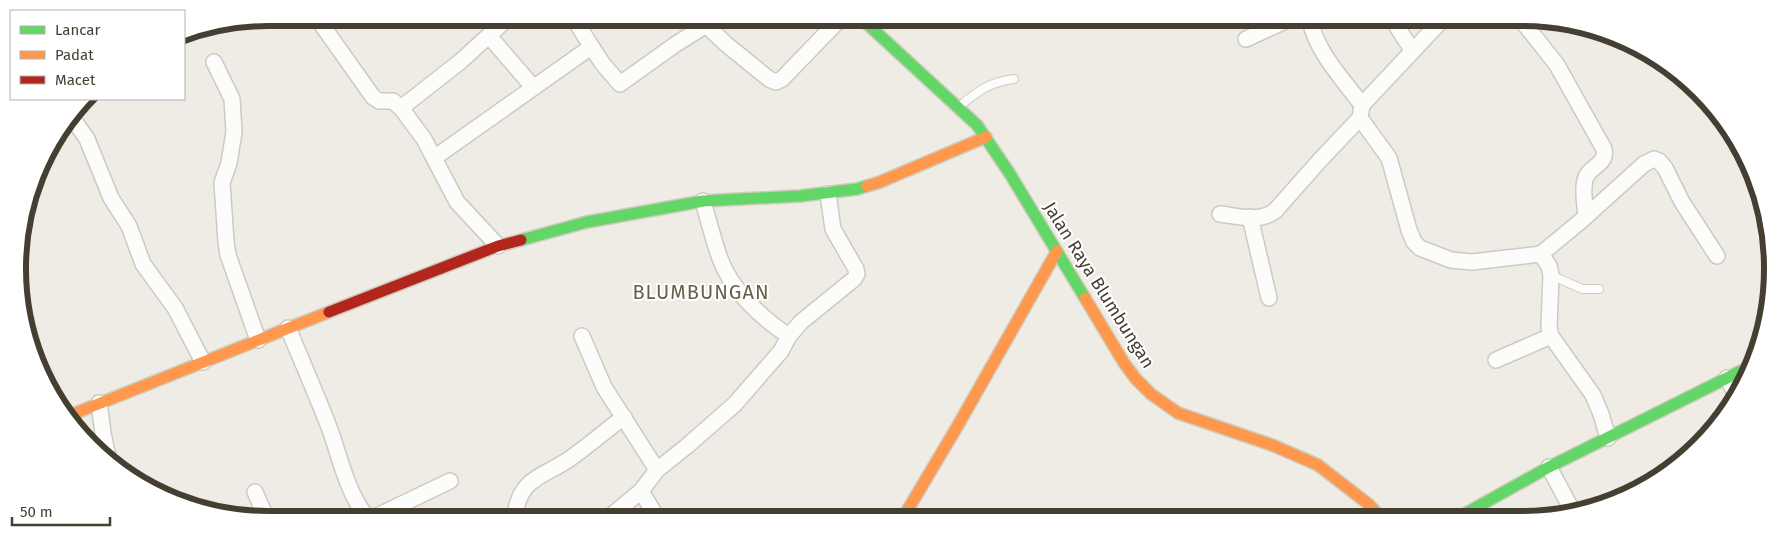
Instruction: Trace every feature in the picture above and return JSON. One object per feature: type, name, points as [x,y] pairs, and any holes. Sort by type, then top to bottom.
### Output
[{"type":"street","points":[[323,26],[373,97],[379,101],[393,101],[401,108],[424,139],[457,202],[498,246]]},
{"type":"street","points":[[401,108],[442,78],[500,26]]},
{"type":"street","points":[[578,26],[602,64],[614,79],[622,84],[676,44],[705,26]]},
{"type":"street","points":[[714,26],[726,44],[762,74],[776,82],[782,79],[833,26]]},
{"type":"street","name":"Jalan Raya Blumbungan","points":[[871,26],[977,125],[1010,174],[1136,380],[1151,394],[1178,413],[1272,445],[1318,465],[1375,511]]},
{"type":"street","points":[[1246,39],[1274,26]]},
{"type":"street","points":[[1311,26],[1327,60],[1388,158],[1409,230],[1414,242],[1420,248],[1452,260],[1472,262],[1541,254],[1644,164],[1654,159],[1659,161],[1665,168],[1682,202],[1717,256]]},
{"type":"street","points":[[1397,26],[1412,50]]},
{"type":"street","points":[[1220,214],[1263,218],[1275,211],[1412,50],[1436,26]]},
{"type":"street","points":[[1526,26],[1557,65],[1606,154],[1585,180],[1586,216]]},
{"type":"street","points":[[490,36],[533,87]]},
{"type":"street","points":[[434,158],[591,47]]},
{"type":"street","points":[[214,62],[232,99],[234,132],[230,163],[222,182],[228,255],[258,340]]},
{"type":"street","points":[[75,122],[87,139],[112,198],[129,226],[143,264],[175,308],[203,362]]},
{"type":"street","points":[[74,413],[498,246],[615,216],[703,201],[828,194],[857,189],[880,182],[986,138]]},
{"type":"street","points":[[617,511],[641,491],[657,470],[735,404],[780,350],[800,322],[854,279],[857,274],[856,269],[833,229],[828,194]]},
{"type":"street","points":[[703,201],[719,258],[729,275],[753,308],[768,323],[789,336]]},
{"type":"street","points":[[1250,218],[1269,298]]},
{"type":"street","points":[[907,511],[1057,251]]},
{"type":"street","points":[[1541,254],[1549,266],[1551,275],[1549,328],[1551,336],[1593,395],[1608,438]]},
{"type":"street","points":[[288,328],[329,428],[348,483],[362,511]]},
{"type":"street","points":[[582,336],[598,375],[657,470]]},
{"type":"street","points":[[1496,360],[1551,336]]},
{"type":"street","points":[[1469,511],[1549,467],[1741,371]]},
{"type":"street","points":[[1727,378],[1732,388]]},
{"type":"street","points":[[99,402],[106,448]]},
{"type":"street","points":[[516,511],[517,502],[524,489],[533,479],[568,460],[624,417]]},
{"type":"street","points":[[1549,467],[1570,506]]},
{"type":"street","points":[[387,511],[450,481]]},
{"type":"street","points":[[641,491],[653,511]]},
{"type":"street","points":[[256,492],[264,511]]},
{"type":"lane","points":[[959,107],[980,90],[998,81],[1014,79]]},
{"type":"lane","points":[[1551,275],[1582,289],[1599,290]]},
{"type":"traffic: fast","points":[[870,26],[977,125],[1010,174],[1085,298]]},
{"type":"traffic: fast","points":[[521,240],[587,222],[703,201],[800,196],[867,186]]},
{"type":"traffic: fast","points":[[1470,511],[1549,467],[1741,371]]},
{"type":"traffic: slow","points":[[867,186],[986,137]]},
{"type":"traffic: slow","points":[[907,511],[1057,251]]},
{"type":"traffic: slow","points":[[1085,298],[1124,363],[1151,394],[1178,413],[1272,445],[1318,465],[1375,511]]},
{"type":"traffic: slow","points":[[74,414],[329,312]]},
{"type":"traffic: jam","points":[[329,312],[498,246],[521,240]]},
{"type":"district","name":"BLUMBUNGAN","points":[[701,292]]}]
